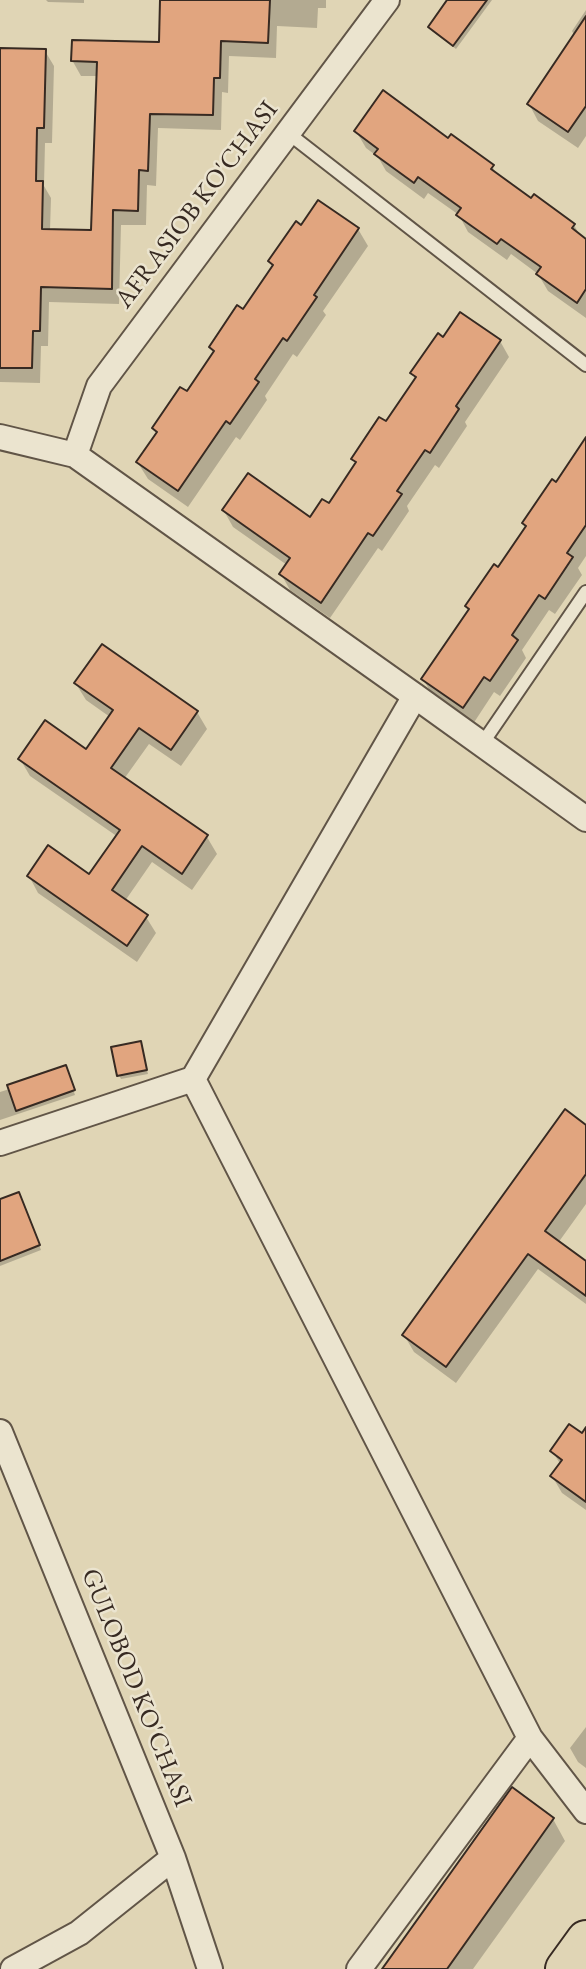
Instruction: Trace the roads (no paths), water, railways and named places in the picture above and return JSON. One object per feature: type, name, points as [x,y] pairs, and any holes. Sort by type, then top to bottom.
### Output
[{"type":"main road","points":[[565,1969],[586,1940]]},
{"type":"street","name":"AFRASIOB KO'CHASI","points":[[75,455],[99,386],[387,0]]},
{"type":"street","points":[[0,437],[75,455],[586,820]]},
{"type":"street","points":[[0,1143],[193,1079],[415,696]]},
{"type":"street","points":[[193,1079],[530,1738],[586,1811]]},
{"type":"street","name":"GULOBOD KO'CHASI","points":[[0,1432],[173,1858],[210,1969]]},
{"type":"street","points":[[359,1969],[530,1738]]},
{"type":"street","points":[[13,1969],[79,1933],[173,1858]]},
{"type":"lane","points":[[288,133],[586,365]]},
{"type":"lane","points":[[482,744],[586,592]]}]
